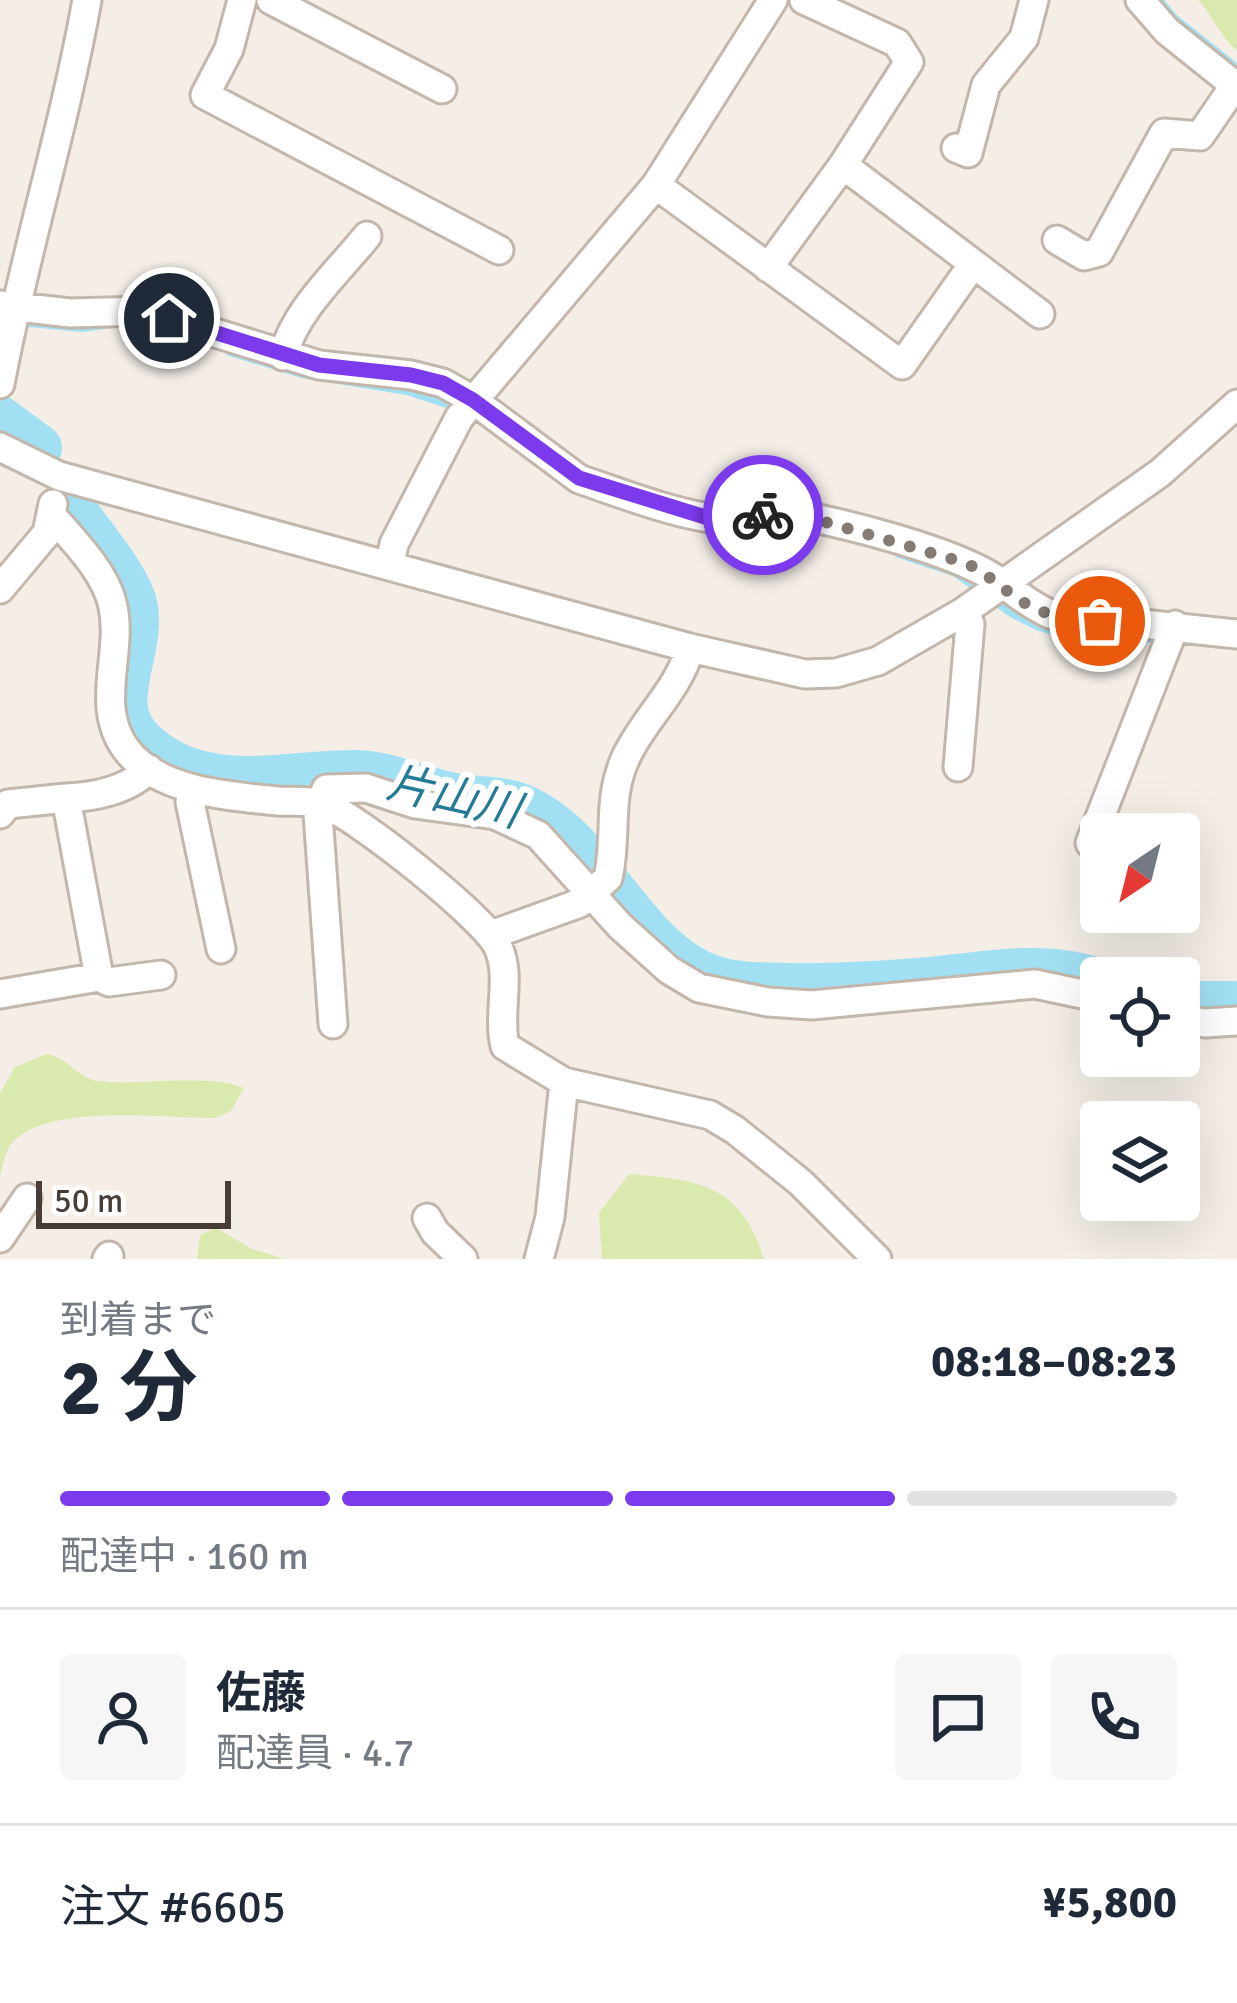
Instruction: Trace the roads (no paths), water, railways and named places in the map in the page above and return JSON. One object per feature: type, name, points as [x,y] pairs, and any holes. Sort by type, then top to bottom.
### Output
[{"type":"street","points":[[0,384],[7,306],[72,84],[87,0]]},
{"type":"street","points":[[242,0],[229,49],[205,95],[499,250]]},
{"type":"street","points":[[271,0],[442,89]]},
{"type":"street","points":[[391,564],[394,544],[460,418],[656,185],[773,0]]},
{"type":"street","points":[[768,268],[843,165],[909,62],[897,43],[804,0]]},
{"type":"street","points":[[956,148],[968,153],[986,85],[1024,38],[1034,0]]},
{"type":"street","points":[[1057,240],[1084,256],[1099,252],[1164,133],[1200,136],[1236,86],[1167,31],[1140,0]]},
{"type":"street","points":[[843,165],[1040,314]]},
{"type":"street","points":[[656,185],[902,365],[973,264]]},
{"type":"street","points":[[283,356],[287,340],[308,308],[367,236]]},
{"type":"street","points":[[7,306],[70,313],[145,311],[319,365],[443,383],[579,478],[598,485],[705,517],[724,520],[780,513],[846,526],[966,563],[1028,605],[1050,614],[1237,634]]},
{"type":"street","points":[[0,447],[59,476],[690,648],[806,674],[836,673],[878,661],[963,612],[1160,473],[1236,406]]},
{"type":"street","points":[[0,590],[36,550],[52,517],[59,476]]},
{"type":"street","points":[[52,517],[104,584],[113,606],[110,700],[114,728],[128,752],[148,769],[192,789],[321,803],[356,820],[491,935],[504,963],[501,1029],[505,1046],[564,1082],[710,1115],[723,1122],[801,1184],[877,1259]]},
{"type":"street","points":[[958,767],[970,624],[963,612]]},
{"type":"street","points":[[1102,813],[1175,625]]},
{"type":"street","points":[[599,889],[613,789],[628,752],[665,699],[690,648]]},
{"type":"street","points":[[0,814],[8,804],[94,797],[141,777],[148,769]]},
{"type":"street","points":[[333,1024],[318,814],[326,788],[366,788],[415,804],[495,814],[538,835],[599,889],[668,970],[699,988],[812,1005],[1035,984],[1080,994]]},
{"type":"street","points":[[192,789],[190,802],[221,949]]},
{"type":"street","points":[[67,798],[99,976]]},
{"type":"street","points":[[491,935],[599,889]]},
{"type":"street","points":[[0,994],[99,976],[109,982],[161,975]]},
{"type":"street","points":[[1200,1022],[1237,1021]]},
{"type":"street","points":[[539,1259],[550,1217],[564,1082]]},
{"type":"street","points":[[0,1238],[27,1198]]},
{"type":"street","points":[[427,1218],[463,1259]]},
{"type":"waterway","points":[[1159,0],[1175,19],[1237,68]]},
{"type":"waterway","points":[[19,322],[82,328],[111,324]]},
{"type":"waterway","points":[[132,323],[181,336]]},
{"type":"waterway","points":[[230,352],[302,374],[407,391],[459,408]]},
{"type":"waterway","name":"片山川","points":[[0,420],[38,448]]},
{"type":"waterway","name":"片山川","points":[[77,516],[118,574],[134,608],[124,693],[129,725],[163,759],[189,771],[244,780],[369,775],[454,797],[517,806],[570,841],[658,944],[683,965],[721,982],[839,987],[1038,972],[1080,977]]},
{"type":"waterway","points":[[899,554],[956,573],[1039,627],[1064,634],[1164,640]]},
{"type":"waterway","name":"片山川","points":[[1200,1005],[1237,1005]]}]
